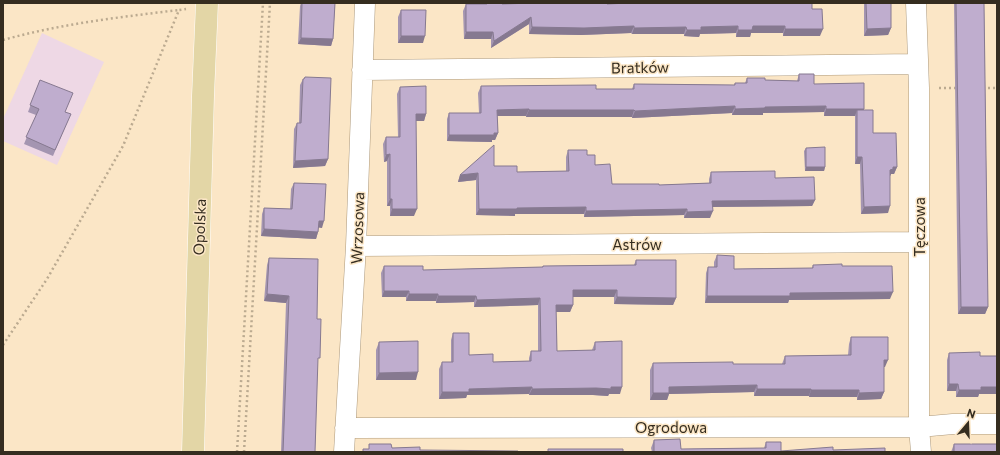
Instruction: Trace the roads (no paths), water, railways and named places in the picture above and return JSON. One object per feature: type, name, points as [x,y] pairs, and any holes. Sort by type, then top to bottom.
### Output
[{"type":"main road","name":"Opolska","points":[[193,452],[206,4]]},
{"type":"street","name":"Wrzosowa","points":[[344,452],[356,246],[365,3]]},
{"type":"street","name":"Tęczowa","points":[[916,3],[919,88],[918,242],[921,452]]},
{"type":"street","name":"Bratków","points":[[362,70],[917,64]]},
{"type":"street","name":"Astrów","points":[[356,246],[918,242]]},
{"type":"street","name":"Ogrodowa","points":[[345,428],[920,427],[953,424],[997,424]]}]
